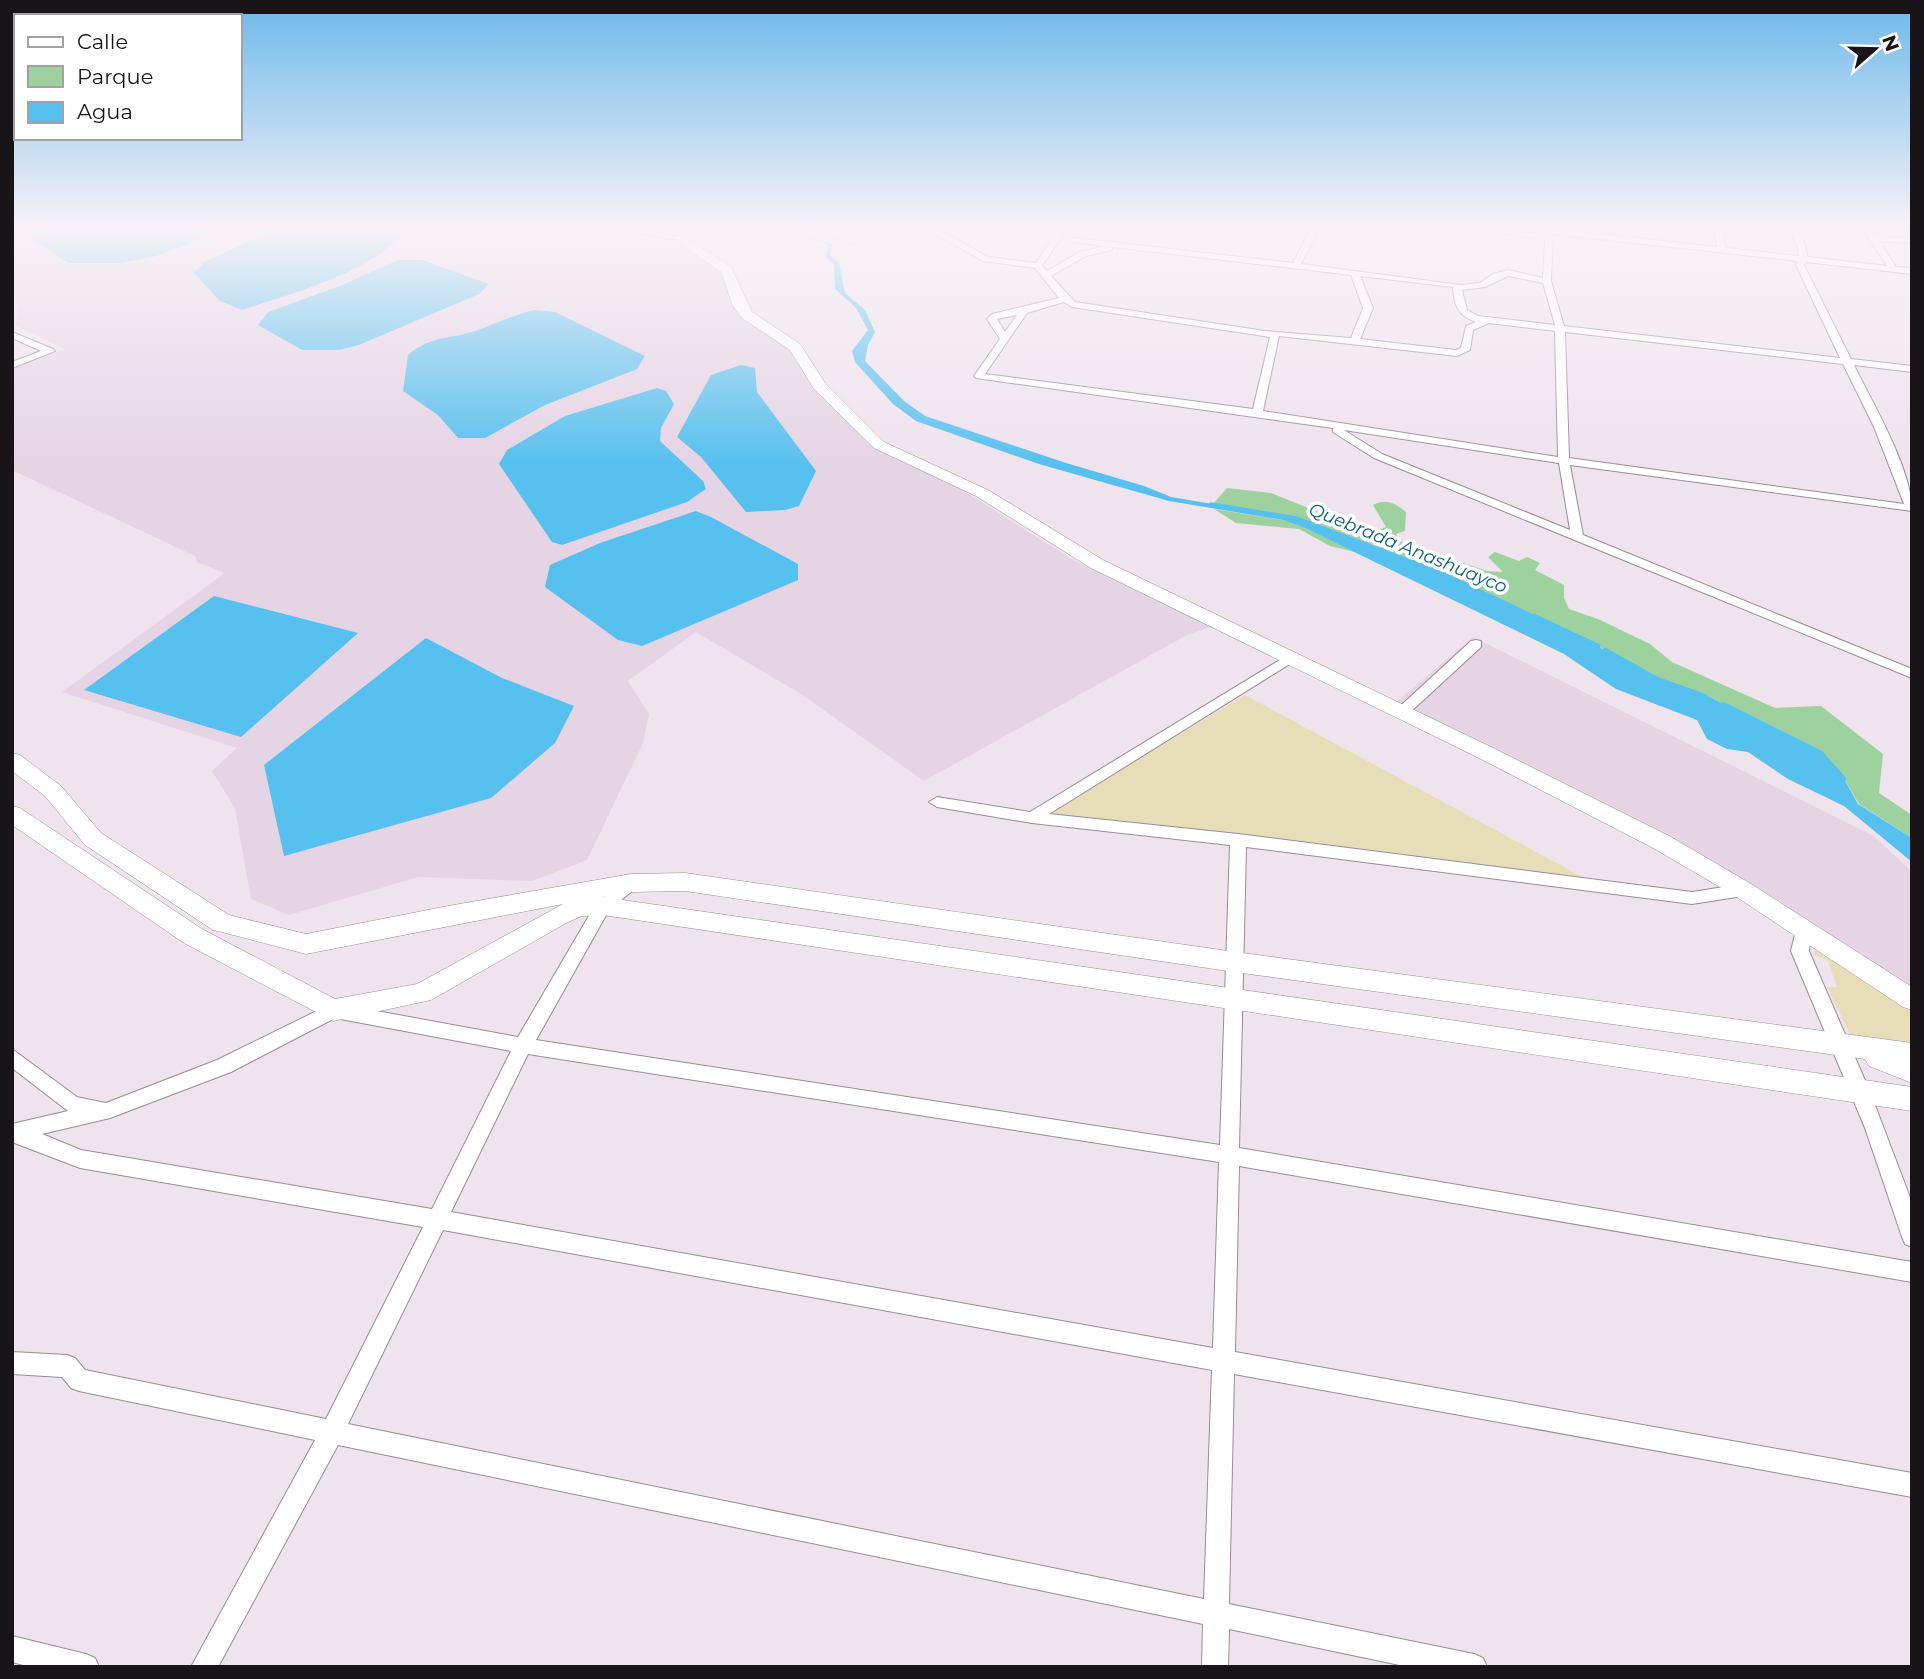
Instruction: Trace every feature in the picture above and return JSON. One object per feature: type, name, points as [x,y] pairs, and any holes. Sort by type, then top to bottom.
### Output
[{"type":"street","points":[[742,308],[747,315],[795,347],[819,386],[879,445],[982,493],[1097,564],[1576,797],[1743,890],[1912,1000]]},
{"type":"street","points":[[1005,340],[992,319],[995,316],[1033,308]]},
{"type":"street","points":[[1084,308],[1457,353],[1465,350],[1469,328],[1488,321]]},
{"type":"street","points":[[1354,342],[1368,308]]},
{"type":"street","points":[[1462,308],[1463,314],[1488,321],[1912,369]]},
{"type":"street","points":[[1555,308],[1560,328],[1564,461],[1577,536]]},
{"type":"street","points":[[1024,311],[979,376],[1257,413],[1564,461],[1912,508],[1879,427],[1821,308]]},
{"type":"street","points":[[1257,413],[1275,340],[1269,332]]},
{"type":"street","points":[[12,335],[50,351],[12,365]]},
{"type":"street","points":[[1321,424],[1346,434],[1368,451],[1912,674]]},
{"type":"street","points":[[1401,713],[1476,644]]},
{"type":"street","points":[[1032,818],[1288,659]]},
{"type":"street","points":[[12,760],[53,791],[93,839],[222,923],[306,944],[448,915],[631,883],[685,882],[1235,962],[1912,1054]]},
{"type":"street","points":[[937,803],[1032,818],[1692,898],[1743,890]]},
{"type":"street","points":[[12,814],[193,936],[333,1010],[523,1046],[1229,1155],[1912,1272]]},
{"type":"street","points":[[1215,1667],[1238,841]]},
{"type":"street","points":[[204,1667],[333,1430],[435,1219],[523,1046],[603,906],[631,883]]},
{"type":"street","points":[[15,1133],[110,1110],[224,1066],[333,1010],[422,993],[559,915],[580,907],[603,906],[1912,1099]]},
{"type":"street","points":[[1803,931],[1800,951],[1861,1091],[1896,1182],[1912,1237]]},
{"type":"street","points":[[1840,1043],[1912,1072]]},
{"type":"street","points":[[12,1056],[73,1105],[110,1110]]},
{"type":"street","points":[[15,1133],[80,1159],[435,1219],[1912,1485]]},
{"type":"street","points":[[12,1363],[67,1366],[79,1380],[333,1430],[1474,1667]]},
{"type":"street","points":[[12,1649],[86,1667]]},
{"type":"shaded area","points":[[17,308],[735,308],[737,314],[786,345],[815,390],[877,449],[951,483],[1073,560],[1213,626],[1187,635],[924,781],[801,694],[696,632],[628,681],[649,714],[643,743],[587,860],[532,881],[418,877],[289,915],[251,899],[235,808],[212,771],[237,748],[62,692],[225,573],[197,562],[195,556],[12,470],[12,369],[65,349],[16,326]]},
{"type":"shaded area","points":[[1473,637],[1874,836],[1912,872],[1912,1002],[1756,904],[1622,830],[1386,711]]},
{"type":"green space","points":[[1227,488],[1271,493],[1371,533],[1386,527],[1373,505],[1390,502],[1406,512],[1405,531],[1396,534],[1401,542],[1487,571],[1503,572],[1488,557],[1495,552],[1519,561],[1527,557],[1540,563],[1535,570],[1564,585],[1564,598],[1569,609],[1598,619],[1650,644],[1672,662],[1775,708],[1821,706],[1883,754],[1879,793],[1912,815],[1912,838],[1859,804],[1843,777],[1821,753],[1774,727],[1710,697],[1657,679],[1578,635],[1442,573],[1296,518],[1213,504]]},
{"type":"green space","points":[[1214,509],[1283,520],[1355,552],[1330,546],[1299,529],[1236,523]]},
{"type":"sand","points":[[1245,695],[1586,879],[1043,816]]},
{"type":"sand","points":[[1815,943],[1912,1005],[1912,1044],[1850,1034],[1827,987],[1837,987],[1827,959],[1814,955]]},
{"type":"water","points":[[278,308],[445,308],[359,345],[339,350],[302,350],[258,325],[268,312]]},
{"type":"water","points":[[856,308],[865,310],[875,332],[868,345],[865,361],[904,401],[925,416],[1171,497],[1296,518],[1442,573],[1578,635],[1643,672],[1710,697],[1821,753],[1843,777],[1858,804],[1912,838],[1912,862],[1844,806],[1788,779],[1748,752],[1727,749],[1707,739],[1697,720],[1616,689],[1564,654],[1305,528],[1283,520],[1169,501],[1039,464],[916,421],[893,404],[855,362],[852,351],[868,330]]},
{"type":"water","points":[[534,310],[555,312],[645,356],[637,369],[545,405],[485,438],[458,438],[438,415],[403,391],[408,355],[425,344],[475,331]]},
{"type":"water","points":[[741,365],[755,368],[757,392],[816,471],[799,506],[785,510],[746,512],[701,457],[677,437],[711,375]]},
{"type":"water","points":[[657,388],[666,391],[674,404],[661,428],[660,441],[703,481],[706,489],[687,502],[562,545],[552,542],[499,464],[507,450],[565,416]]},
{"type":"water","points":[[696,511],[798,564],[798,580],[642,646],[618,640],[545,587],[550,565],[600,543]]},
{"type":"water","points":[[214,596],[358,633],[241,737],[84,690]]},
{"type":"water","points":[[426,638],[502,678],[574,706],[555,743],[491,798],[284,856],[264,765]]},
{"type":"waterway","name":"Quebrada Anashuayco","points":[[1211,504],[1296,518],[1442,573],[1537,618]]},
{"type":"waterway","name":"Quebrada Anashuayco","points":[[1534,616],[1598,646]]},
{"type":"waterway","name":"Quebrada Anashuayco","points":[[1605,650],[1657,679],[1705,696]]},
{"type":"waterway","name":"Quebrada Anashuayco","points":[[1723,704],[1821,753],[1844,779]]}]
